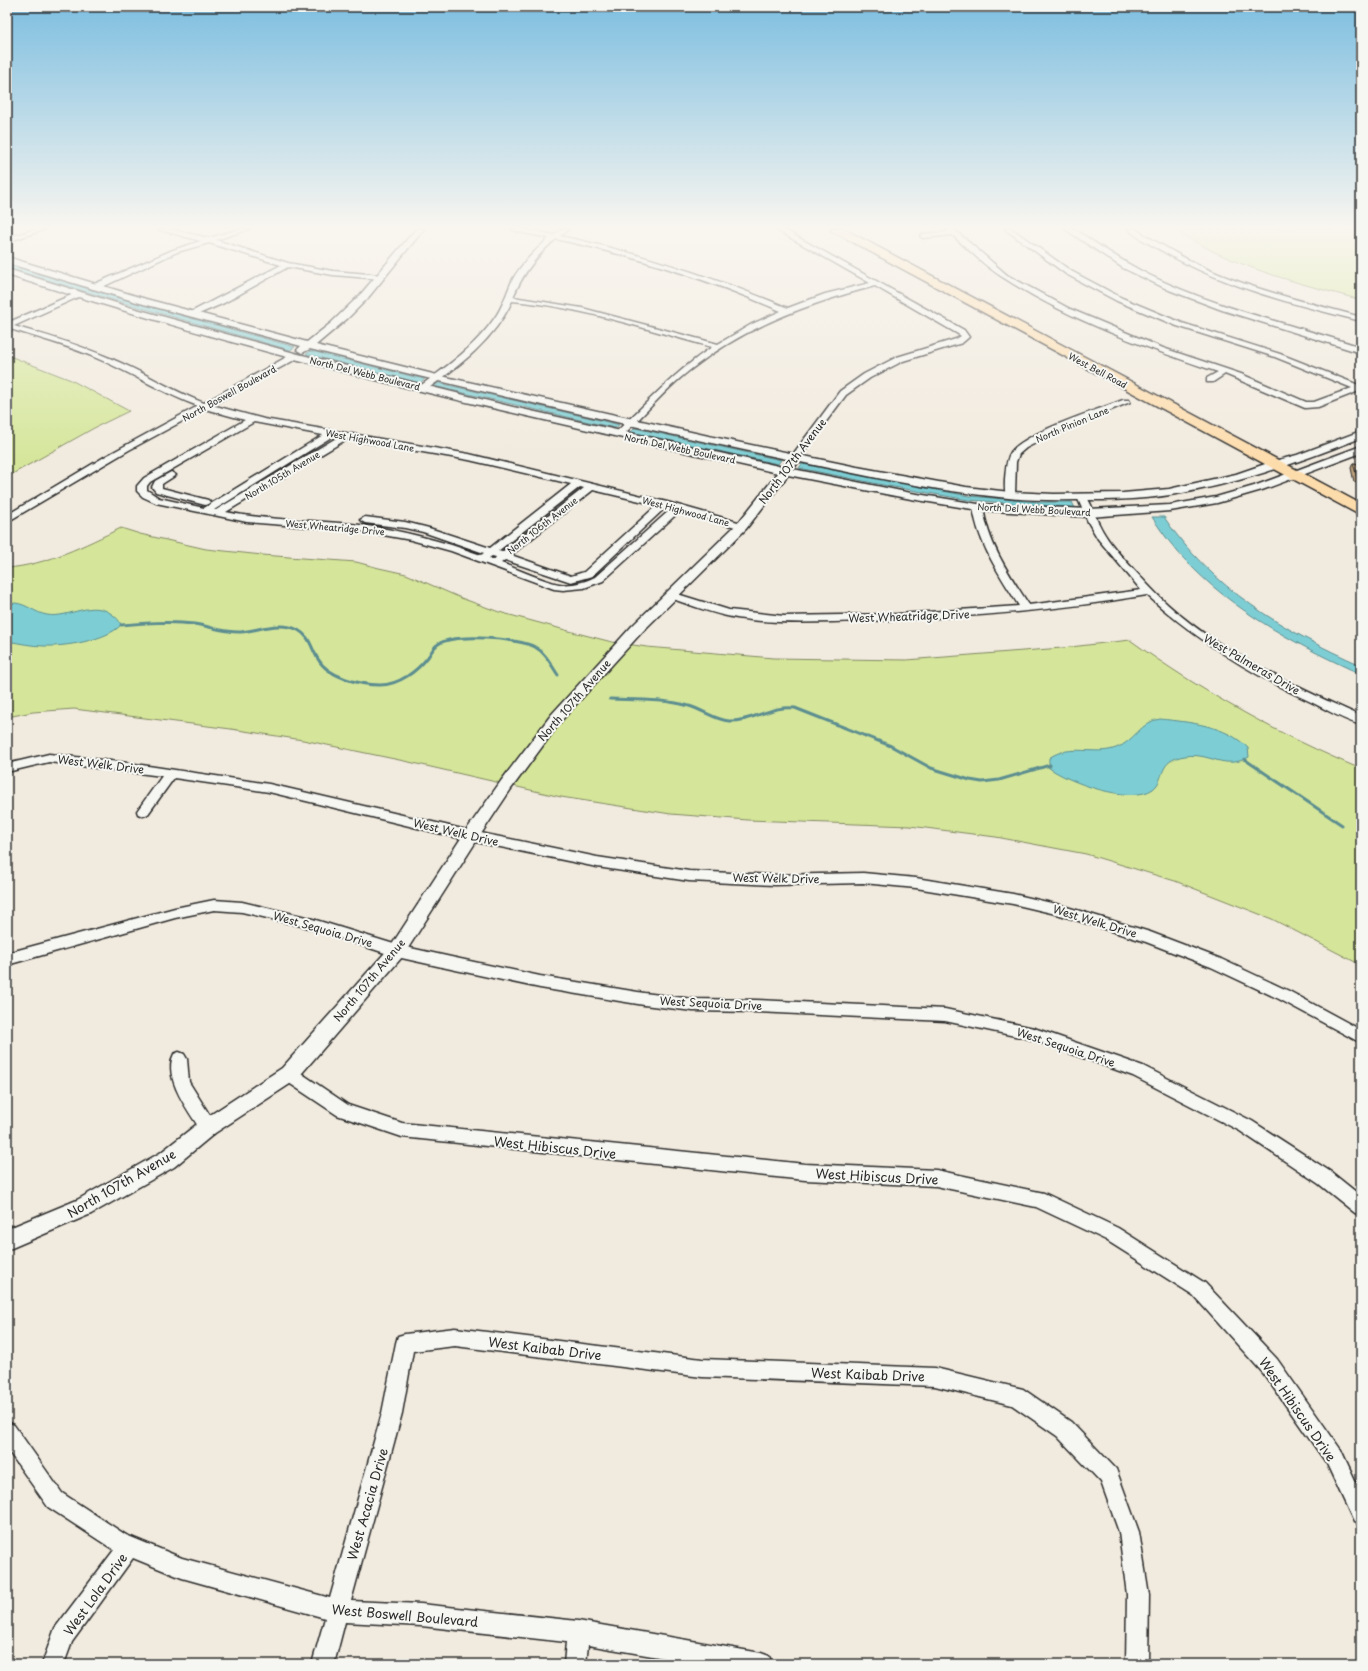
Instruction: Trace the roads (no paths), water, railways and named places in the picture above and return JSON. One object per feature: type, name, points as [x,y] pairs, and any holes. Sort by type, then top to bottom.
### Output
[{"type":"main road","name":"West Bell Road","points":[[982,307],[1275,464],[1311,469],[1361,495]]},
{"type":"main road","name":"West Bell Road","points":[[996,307],[1294,467],[1361,510]]},
{"type":"street","points":[[7,326],[51,307]]},
{"type":"street","name":"North Del Webb Boulevard","points":[[121,307],[295,356],[619,434],[785,471],[911,496],[978,507],[1089,513],[1166,508],[1217,500],[1258,488],[1294,467],[1361,434]]},
{"type":"street","name":"North Del Webb Boulevard","points":[[168,307],[308,346],[436,378],[632,423],[922,483],[1010,495],[1082,497],[1146,494],[1184,490],[1239,477],[1275,464]]},
{"type":"street","points":[[194,314],[209,307]]},
{"type":"street","name":"North Boswell Boulevard","points":[[7,519],[135,444],[295,356],[336,324],[355,307]]},
{"type":"street","points":[[423,388],[460,361],[496,321],[504,307]]},
{"type":"street","points":[[565,307],[582,310],[718,346]]},
{"type":"street","points":[[778,307],[788,311]]},
{"type":"street","points":[[619,434],[682,373],[718,346],[742,332],[799,307]]},
{"type":"street","name":"North 107th Avenue","points":[[7,1240],[84,1207],[166,1160],[208,1127],[290,1074],[397,951],[471,836],[506,785],[556,718],[637,629],[742,526],[843,393],[867,376],[900,359],[959,342],[965,337],[961,332],[917,307]]},
{"type":"street","points":[[1060,307],[1160,350],[1238,376],[1305,405],[1315,405],[1360,389]]},
{"type":"street","points":[[1138,307],[1209,335],[1264,351],[1315,369],[1360,389]]},
{"type":"street","points":[[1222,307],[1361,350]]},
{"type":"street","points":[[1317,307],[1361,318]]},
{"type":"street","name":"West Highwood Lane","points":[[7,326],[62,343],[111,361],[205,406],[253,420],[469,456],[664,504],[742,526]]},
{"type":"street","points":[[1210,380],[1224,372]]},
{"type":"street","name":"North Pinion Lane","points":[[1010,495],[1011,470],[1015,453],[1022,447],[1056,429],[1126,402]]},
{"type":"street","name":"West Wheatridge Drive","points":[[253,420],[147,480],[142,486],[142,491],[146,495],[156,500],[205,511],[230,506],[282,514],[352,519],[405,525],[449,536],[564,578],[571,579],[588,574],[664,504]]},
{"type":"street","name":"West Wheatridge Drive","points":[[264,422],[163,479],[158,483],[157,487],[159,490],[217,509],[267,521],[332,525],[392,532],[433,542],[558,587],[568,588],[590,584],[604,575],[678,508]]},
{"type":"street","name":"North 105th Avenue","points":[[217,509],[332,433]]},
{"type":"street","name":"North 105th Avenue","points":[[230,506],[346,436]]},
{"type":"street","points":[[1311,469],[1361,449]]},
{"type":"street","points":[[1204,502],[1198,495],[1200,493],[1228,485],[1239,477]]},
{"type":"street","name":"North 106th Avenue","points":[[481,559],[579,484]]},
{"type":"street","name":"North 106th Avenue","points":[[493,564],[592,486]]},
{"type":"street","points":[[1146,494],[1158,499],[1166,508]]},
{"type":"street","name":"West Palmeras Drive","points":[[1082,497],[1098,531],[1107,545],[1149,592],[1193,628],[1224,650],[1277,681],[1361,721]]},
{"type":"street","points":[[978,507],[987,542],[1026,609]]},
{"type":"street","name":"West Wheatridge Drive","points":[[671,595],[719,611],[738,615],[776,618],[902,618],[1026,609],[1149,592]]},
{"type":"street","name":"West Welk Drive","points":[[7,768],[49,758],[269,788],[471,836],[597,862],[689,876],[775,880],[863,878],[916,883],[1014,899],[1060,910],[1150,938],[1216,963],[1284,995],[1361,1037]]},
{"type":"street","points":[[142,811],[171,774]]},
{"type":"street","name":"West Sequoia Drive","points":[[7,960],[175,913],[214,905],[242,907],[306,922],[397,951],[540,982],[644,999],[693,1005],[756,1006],[945,1014],[1034,1034],[1138,1071],[1246,1126],[1325,1178],[1361,1207]]},
{"type":"street","points":[[179,1059],[181,1083],[208,1127]]},
{"type":"street","name":"West Hibiscus Drive","points":[[290,1074],[343,1110],[402,1130],[805,1172],[936,1178],[1038,1199],[1112,1234],[1199,1289],[1270,1366],[1334,1457],[1361,1515]]},
{"type":"street","name":"West Kaibab Drive","points":[[405,1343],[455,1337],[702,1368],[935,1377],[1016,1396],[1064,1429],[1109,1476],[1129,1532],[1138,1595],[1137,1664]]},
{"type":"street","name":"West Acacia Drive","points":[[323,1664],[392,1413],[405,1343]]},
{"type":"street","name":"West Boswell Boulevard","points":[[7,1432],[55,1500],[129,1547],[182,1568],[337,1611],[421,1615],[578,1632],[761,1664]]},
{"type":"street","name":"West Lola Drive","points":[[53,1664],[63,1636],[129,1547]]},
{"type":"street","points":[[575,1664],[578,1632]]},
{"type":"water","points":[[139,307],[150,307],[295,347],[290,350]]},
{"type":"water","points":[[311,351],[425,379],[420,383],[306,354]]},
{"type":"water","points":[[439,383],[619,425],[615,428],[434,386]]},
{"type":"water","points":[[635,428],[781,460],[778,464],[631,432]]},
{"type":"water","points":[[802,464],[969,496],[1038,502],[1072,502],[1075,508],[969,500],[888,486],[799,468]]},
{"type":"water","points":[[1152,517],[1164,517],[1183,542],[1204,565],[1251,605],[1305,638],[1361,665],[1361,674],[1295,642],[1253,617],[1233,602],[1214,587],[1184,559],[1167,539]]},
{"type":"water","points":[[15,603],[47,615],[64,614],[97,608],[105,610],[113,615],[118,619],[121,625],[106,635],[74,644],[39,646],[7,641],[7,605]]},
{"type":"water","points":[[1160,719],[1195,723],[1229,734],[1248,748],[1249,757],[1240,761],[1232,762],[1224,762],[1194,755],[1176,758],[1170,761],[1163,770],[1160,780],[1153,789],[1143,793],[1130,794],[1099,790],[1069,779],[1048,767],[1051,767],[1049,758],[1065,751],[1100,751],[1116,748],[1128,741],[1142,727]]},
{"type":"waterway","points":[[121,625],[185,623],[235,632],[277,626],[291,627],[298,630],[305,636],[318,659],[329,671],[354,682],[372,685],[394,683],[401,680],[424,662],[437,645],[445,641],[470,638],[501,639],[515,641],[535,647],[545,656],[558,675]]},
{"type":"waterway","points":[[610,699],[670,702],[689,706],[719,719],[729,721],[746,719],[778,709],[795,708],[891,746],[931,768],[970,780],[982,782],[999,780],[1050,765]]},
{"type":"waterway","points":[[1244,759],[1342,825]]}]
